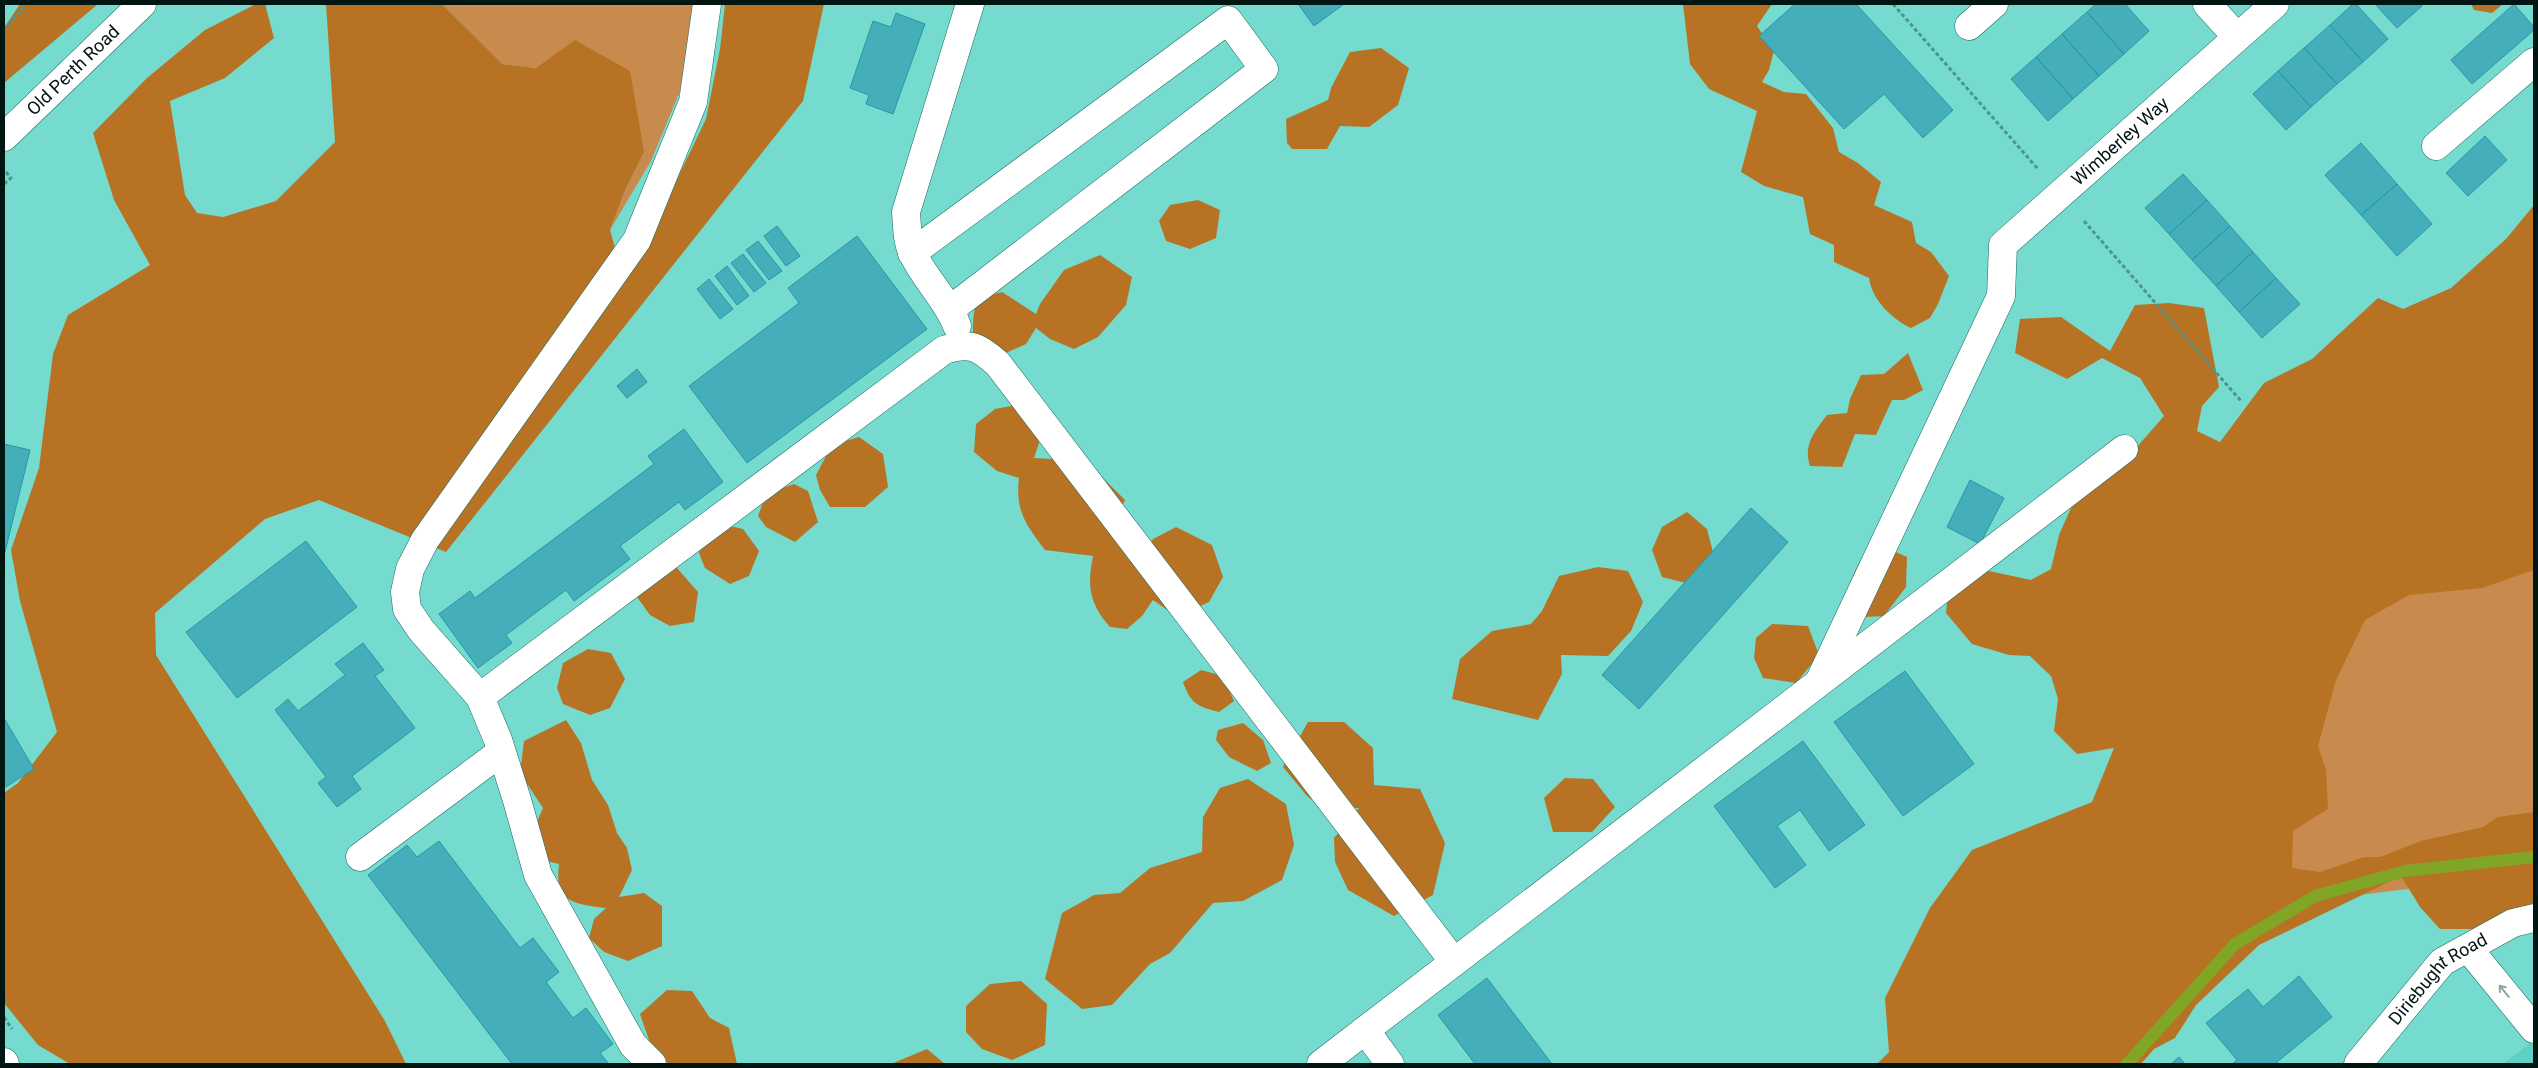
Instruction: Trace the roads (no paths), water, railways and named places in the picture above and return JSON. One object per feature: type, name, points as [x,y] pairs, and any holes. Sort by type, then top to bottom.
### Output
[{"type":"street","name":"Old Perth Road","points":[[4,137],[142,4]]},
{"type":"street","points":[[652,1064],[633,1045],[538,875],[517,800],[480,697],[422,630],[407,609],[405,592],[410,569],[425,540],[637,240],[693,102],[707,4]]},
{"type":"street","points":[[962,344],[951,309],[912,253],[907,232],[906,212],[970,4]]},
{"type":"street","points":[[1969,26],[1994,4]]},
{"type":"street","points":[[2207,4],[2238,37]]},
{"type":"street","name":"Wimberley Way","points":[[1818,684],[2001,296],[2003,245],[2275,4]]},
{"type":"street","points":[[912,253],[1228,20],[1264,69],[951,309]]},
{"type":"street","points":[[2436,146],[2534,62]]},
{"type":"street","points":[[480,697],[944,350],[962,344],[981,349],[998,364],[1454,962]]},
{"type":"street","points":[[1320,1064],[2124,449]]},
{"type":"street","points":[[360,857],[501,752]]},
{"type":"street","name":"Diriebught Road","points":[[2358,1064],[2442,962],[2513,922],[2534,918]]},
{"type":"street","points":[[2468,948],[2534,1029]]},
{"type":"street","points":[[1365,1030],[1390,1064]]},
{"type":"waterway","points":[[2127,1064],[2235,944],[2315,896],[2405,871],[2534,857]]}]
